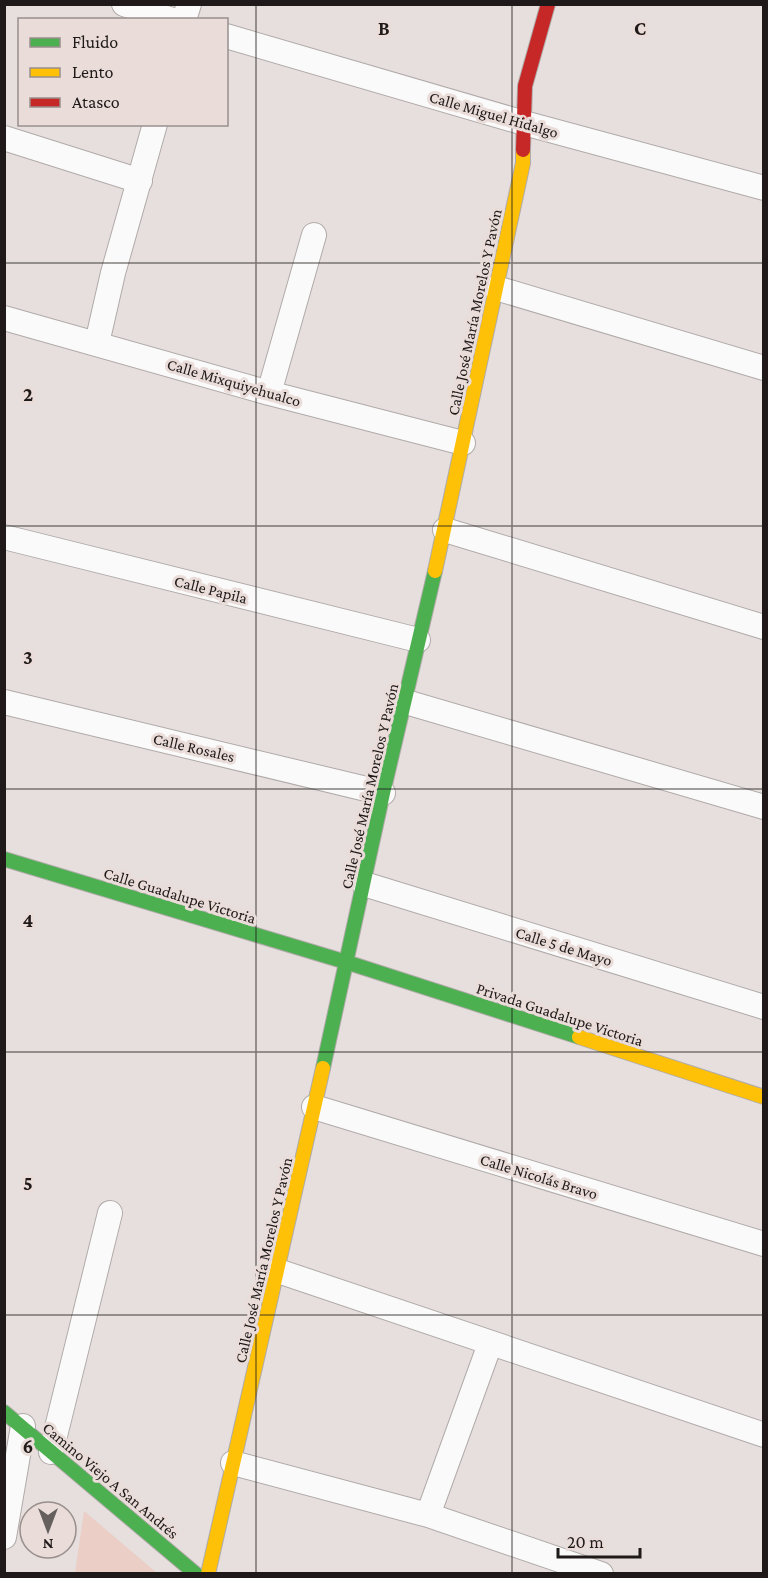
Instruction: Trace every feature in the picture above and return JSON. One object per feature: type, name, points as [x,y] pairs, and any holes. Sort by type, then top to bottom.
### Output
[{"type":"street","points":[[124,4],[166,18]]},
{"type":"street","name":"Calle José María Morelos Y Pavón","points":[[208,1574],[278,1271],[383,793],[445,530],[523,163],[525,86],[548,4]]},
{"type":"street","name":"Calle Miguel Hidalgo","points":[[228,37],[524,123],[764,188]]},
{"type":"street","points":[[97,343],[113,273],[154,126]]},
{"type":"street","points":[[4,138],[140,182]]},
{"type":"street","points":[[269,393],[314,236]]},
{"type":"street","points":[[496,288],[764,368]]},
{"type":"street","name":"Calle Mixquiyehualco","points":[[4,318],[269,393],[463,443]]},
{"type":"street","points":[[445,530],[764,627]]},
{"type":"street","name":"Calle Papila","points":[[4,537],[418,640]]},
{"type":"street","name":"Calle Rosales","points":[[4,702],[383,793]]},
{"type":"street","points":[[406,702],[764,807]]},
{"type":"street","name":"Calle Guadalupe Victoria","points":[[4,859],[346,962]]},
{"type":"street","name":"Calle 5 de Mayo","points":[[364,884],[764,1007]]},
{"type":"street","name":"Privada Guadalupe Victoria","points":[[346,962],[764,1097]]},
{"type":"street","name":"Calle Nicolás Bravo","points":[[314,1107],[764,1244]]},
{"type":"street","points":[[51,1452],[110,1214]]},
{"type":"street","points":[[278,1271],[764,1436]]},
{"type":"street","points":[[428,1515],[490,1344]]},
{"type":"street","points":[[4,1538],[14,1419]]},
{"type":"street","name":"Camino Viejo A San Andrés","points":[[14,1419],[196,1574]]},
{"type":"street","points":[[233,1463],[428,1515],[601,1574]]},
{"type":"shaded area","points":[[84,1511],[157,1573],[75,1573]]},
{"type":"traffic: fast","points":[[323,1068],[383,793],[435,571]]},
{"type":"traffic: fast","points":[[4,859],[346,962],[579,1037]]},
{"type":"traffic: fast","points":[[4,1412],[196,1574]]},
{"type":"traffic: slow","points":[[435,571],[523,163],[523,150]]},
{"type":"traffic: slow","points":[[579,1037],[764,1097]]},
{"type":"traffic: slow","points":[[208,1574],[323,1068]]},
{"type":"traffic: jam","points":[[523,150],[525,86],[548,4]]}]
